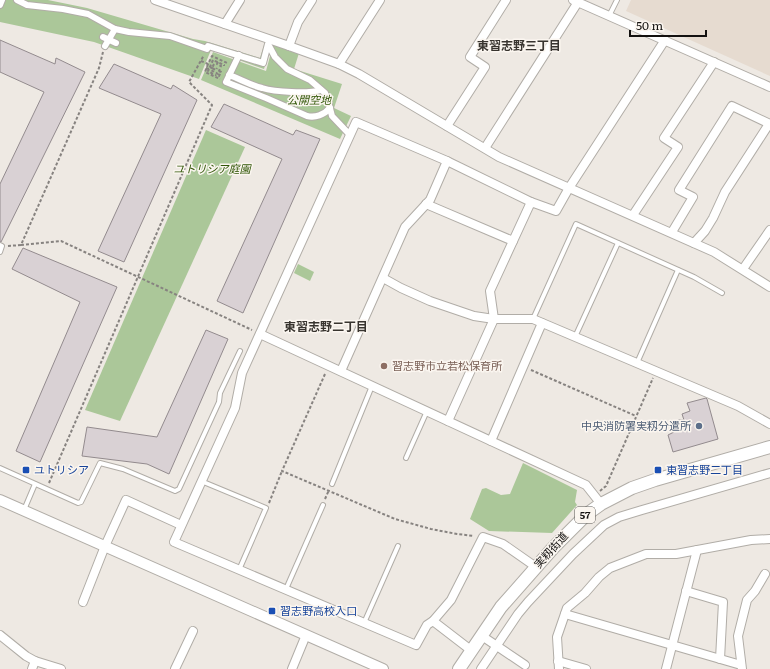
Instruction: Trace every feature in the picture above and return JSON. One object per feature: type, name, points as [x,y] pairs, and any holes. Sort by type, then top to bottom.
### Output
[{"type":"main road","name":"実籾街道","points":[[459,669],[501,607],[569,530],[587,514],[598,500],[655,480],[770,446]]},
{"type":"street","points":[[0,5],[2,0]]},
{"type":"street","points":[[17,0],[27,5],[63,9],[88,14],[115,29],[129,32],[170,36],[207,49],[208,46],[263,62],[268,44],[275,57],[287,69],[310,80],[321,90],[327,97],[332,116],[350,135]]},
{"type":"street","points":[[155,0],[339,64],[359,74],[499,157],[672,232],[714,252],[770,287]]},
{"type":"street","points":[[225,24],[240,0]]},
{"type":"street","points":[[289,46],[298,22],[312,0]]},
{"type":"street","points":[[339,64],[380,0]]},
{"type":"street","points":[[447,126],[485,67],[470,57],[506,0]]},
{"type":"street","points":[[485,148],[576,1],[770,87]]},
{"type":"street","points":[[105,46],[106,38],[115,29]]},
{"type":"street","points":[[106,38],[116,42]]},
{"type":"street","points":[[536,567],[503,544],[483,537],[451,600],[433,621],[427,625],[416,645],[174,542],[235,408],[242,373],[356,122],[447,160],[531,202],[556,211],[569,188],[664,40]]},
{"type":"street","points":[[239,55],[227,73],[226,82],[307,116],[320,115],[330,108]]},
{"type":"street","points":[[633,216],[678,147],[664,138],[714,62]]},
{"type":"street","points":[[227,73],[250,84],[264,88],[304,92],[321,90]]},
{"type":"street","points":[[672,232],[693,197],[679,190],[732,106],[770,124],[725,192],[705,231],[694,243]]},
{"type":"street","points":[[341,371],[406,227],[430,200],[447,160]]},
{"type":"street","points":[[448,421],[494,319],[490,291],[531,202]]},
{"type":"street","points":[[426,204],[513,241]]},
{"type":"street","points":[[743,269],[770,230]]},
{"type":"street","points":[[383,278],[400,288],[430,301],[474,316],[494,319],[533,319],[738,406],[770,424]]},
{"type":"street","points":[[491,441],[542,323]]},
{"type":"street","points":[[260,334],[586,484],[598,500]]},
{"type":"street","points":[[481,669],[528,602],[597,530],[609,522],[642,510],[770,473]]},
{"type":"street","points":[[0,500],[383,669]]},
{"type":"street","points":[[83,602],[105,546],[126,500],[181,525]]},
{"type":"street","points":[[586,669],[558,665],[557,637],[568,608],[610,568],[646,554],[676,554],[751,540],[770,539]]},
{"type":"street","points":[[666,669],[697,550]]},
{"type":"street","points":[[565,614],[720,659],[742,667],[738,636],[747,600],[755,591],[765,574]]},
{"type":"street","points":[[686,591],[723,602],[720,659]]},
{"type":"street","points":[[433,621],[472,651]]},
{"type":"street","points":[[175,669],[192,631]]},
{"type":"street","points":[[0,635],[26,656],[34,665],[61,669]]},
{"type":"street","points":[[292,669],[306,635]]},
{"type":"street","points":[[482,636],[525,665]]},
{"type":"lane","points":[[609,16],[617,0]]},
{"type":"lane","points":[[533,319],[576,224],[694,277],[722,293]]},
{"type":"lane","points":[[575,337],[618,243]]},
{"type":"lane","points":[[0,252],[1,246]]},
{"type":"lane","points":[[637,364],[678,270]]},
{"type":"lane","points":[[0,468],[78,503],[81,502],[100,463],[123,469],[175,491],[179,489],[218,402],[220,393],[240,351]]},
{"type":"lane","points":[[332,484],[372,386]]},
{"type":"lane","points":[[406,458],[427,411]]},
{"type":"lane","points":[[201,481],[266,508],[239,570]]},
{"type":"lane","points":[[24,510],[35,484]]},
{"type":"lane","points":[[286,589],[323,505]]},
{"type":"lane","points":[[364,623],[398,546]]},
{"type":"path","points":[[21,245],[99,68],[105,46]]},
{"type":"path","points":[[46,489],[212,105],[189,82],[207,49]]},
{"type":"path","points":[[214,64],[209,68],[205,72],[220,80],[227,73],[228,63],[212,56],[209,68],[208,71],[219,76],[221,66],[217,64],[218,62]]},
{"type":"path","points":[[209,68],[213,60],[224,65],[222,70],[227,73]]},
{"type":"path","points":[[201,61],[211,70],[218,74],[219,72]]},
{"type":"path","points":[[209,68],[216,70],[218,68]]},
{"type":"path","points":[[1,246],[61,241],[260,334]]},
{"type":"path","points":[[266,508],[329,366]]},
{"type":"path","points":[[523,366],[636,416]]},
{"type":"path","points":[[598,500],[606,486],[655,371]]},
{"type":"path","points":[[282,471],[395,519],[457,534],[483,537]]},
{"type":"path","points":[[323,505],[332,484]]},
{"type":"shaded area","points":[[631,0],[770,0],[770,76],[626,11]]},
{"type":"green space","points":[[0,0],[48,0],[87,8],[260,58],[265,42],[272,44],[264,69],[211,50],[199,79],[94,42],[0,22]]},
{"type":"green space","name":"公開空地","points":[[273,45],[299,53],[294,69],[342,84],[334,108],[351,116],[340,139],[201,80],[213,52],[266,71]]},
{"type":"green space","name":"ユトリシア庭園","points":[[206,130],[245,147],[120,421],[85,410]]},
{"type":"green space","points":[[298,264],[314,272],[310,281],[294,273]]},
{"type":"green space","points":[[523,463],[577,490],[575,502],[577,505],[552,533],[489,531],[470,519],[482,489],[486,488],[501,495],[510,494]]},
{"type":"building","points":[[0,40],[55,64],[56,58],[85,72],[1,242],[0,184],[44,92],[0,72]]},
{"type":"building","points":[[114,64],[171,89],[173,85],[197,100],[124,262],[98,251],[161,114],[99,88]]},
{"type":"building","points":[[224,104],[293,135],[296,130],[320,139],[243,313],[217,301],[282,159],[211,127]]},
{"type":"building","points":[[23,248],[117,287],[40,462],[16,451],[80,302],[12,269]]},
{"type":"building","points":[[206,330],[228,339],[169,474],[147,464],[82,456],[87,427],[157,437]]},
{"type":"building","points":[[706,398],[718,439],[673,452],[668,435],[674,432],[673,427],[678,425],[678,420],[684,420],[682,414],[690,411],[687,403]]},
{"type":"place","name":"習志野市立若松保育所","points":[[384,366]]},
{"type":"place","name":"中央消防署実籾分遣所","points":[[699,426]]},
{"type":"place","name":"ユトリシア","points":[[26,470]]},
{"type":"place","name":"東習志野二丁目","points":[[658,470]]},
{"type":"place","name":"習志野高校入口","points":[[272,611]]},
{"type":"district","name":"東習志野三丁目","points":[[519,46]]},
{"type":"district","name":"東習志野二丁目","points":[[326,327]]}]
